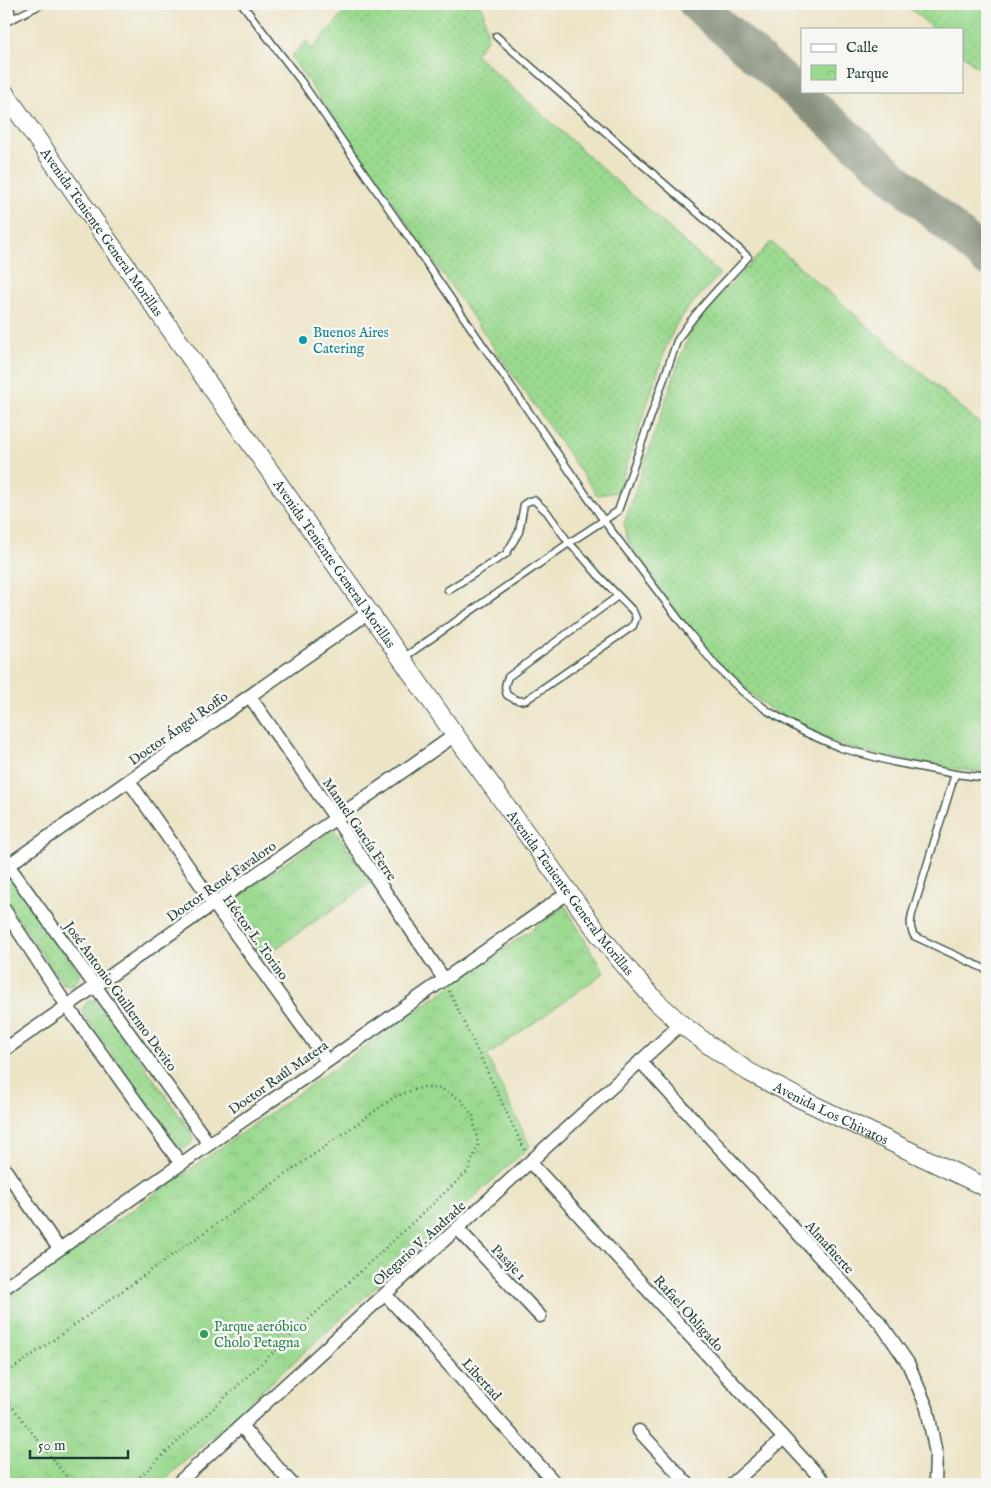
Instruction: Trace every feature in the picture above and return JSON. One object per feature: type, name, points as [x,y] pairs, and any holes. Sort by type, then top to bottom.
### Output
[{"type":"main road","name":"Avenida Teniente General Morillas","points":[[4,92],[455,736],[599,934],[657,1002],[681,1024]]},
{"type":"main road","name":"Avenida Los Chivatos","points":[[681,1024],[749,1072],[987,1188]]},
{"type":"street","name":"Doctor Ángel Roffo","points":[[6,866],[368,613]]},
{"type":"street","name":"Manuel García Ferre","points":[[250,696],[444,979]]},
{"type":"street","name":"Doctor René Favaloro","points":[[4,1050],[455,736]]},
{"type":"street","name":"Héctor L. Torino","points":[[129,781],[214,904],[327,1061]]},
{"type":"street","name":"José Antonio Guillermo Devito","points":[[6,866],[96,986],[208,1144]]},
{"type":"street","name":"Doctor Raúl Matera","points":[[4,1288],[569,892]]},
{"type":"street","points":[[4,909],[67,1006],[181,1164]]},
{"type":"street","name":"Olegario V. Andrade","points":[[177,1484],[681,1024]]},
{"type":"street","name":"Almafuerte","points":[[640,1061],[881,1324],[908,1363],[928,1408],[936,1454],[935,1484]]},
{"type":"street","name":"Rafael Obligado","points":[[530,1162],[826,1484]]},
{"type":"street","points":[[4,1168],[59,1249]]},
{"type":"street","name":"Pasaje 1","points":[[457,1228],[540,1316]]},
{"type":"street","name":"Libertad","points":[[385,1294],[556,1484]]},
{"type":"street","points":[[241,1426],[292,1484]]},
{"type":"street","points":[[639,1431],[688,1484]]},
{"type":"street","points":[[732,1484],[783,1439]]},
{"type":"lane","points":[[10,4],[12,19]]},
{"type":"lane","points":[[4,23],[42,4]]},
{"type":"lane","points":[[242,4],[301,81],[604,521],[716,666],[743,692],[768,711],[804,732],[842,748],[893,762],[987,778]]},
{"type":"lane","points":[[401,659],[618,511],[677,341],[687,325],[748,257],[496,36]]},
{"type":"lane","points":[[448,590],[506,554],[519,532],[524,504],[534,500],[547,512],[569,543],[633,612],[636,618],[633,626],[522,701],[507,695],[504,688],[508,677],[618,596]]},
{"type":"lane","points":[[956,774],[912,914],[911,930],[914,936],[987,970]]},
{"type":"path","points":[[444,979],[530,1162]]},
{"type":"path","points":[[4,1375],[396,1096],[423,1087],[442,1089],[461,1100],[473,1116],[478,1145],[468,1171],[132,1484]]},
{"type":"path","points":[[4,1396],[72,1484]]},
{"type":"green space","points":[[352,4],[443,4],[449,9],[454,4],[482,4],[488,38],[475,54],[720,274],[690,306],[676,325],[666,347],[618,492],[597,495],[291,57],[306,41],[311,50]]},
{"type":"green space","points":[[905,4],[987,4],[987,76],[964,56],[964,28],[933,28]]},
{"type":"green space","points":[[771,242],[987,430],[987,773],[916,763],[880,755],[845,746],[818,736],[792,723],[745,689],[704,648],[669,602],[627,538],[624,524],[690,334],[706,311]]},
{"type":"green space","points":[[334,829],[371,883],[262,958],[226,905]]},
{"type":"green space","points":[[4,878],[10,878],[79,972],[78,979],[74,984],[62,983],[4,899]]},
{"type":"green space","points":[[565,906],[604,973],[487,1056],[530,1146],[160,1484],[4,1484],[4,1300]]},
{"type":"green space","points":[[92,1000],[101,1004],[191,1132],[193,1138],[189,1145],[182,1147],[176,1145],[84,1015],[84,1006]]},
{"type":"taxiway","points":[[696,4],[987,259]]},
{"type":"place","name":"Buenos Aires Catering","points":[[303,340]]},
{"type":"place","name":"Parque aeróbico Cholo Petagna","points":[[204,1334]]}]
